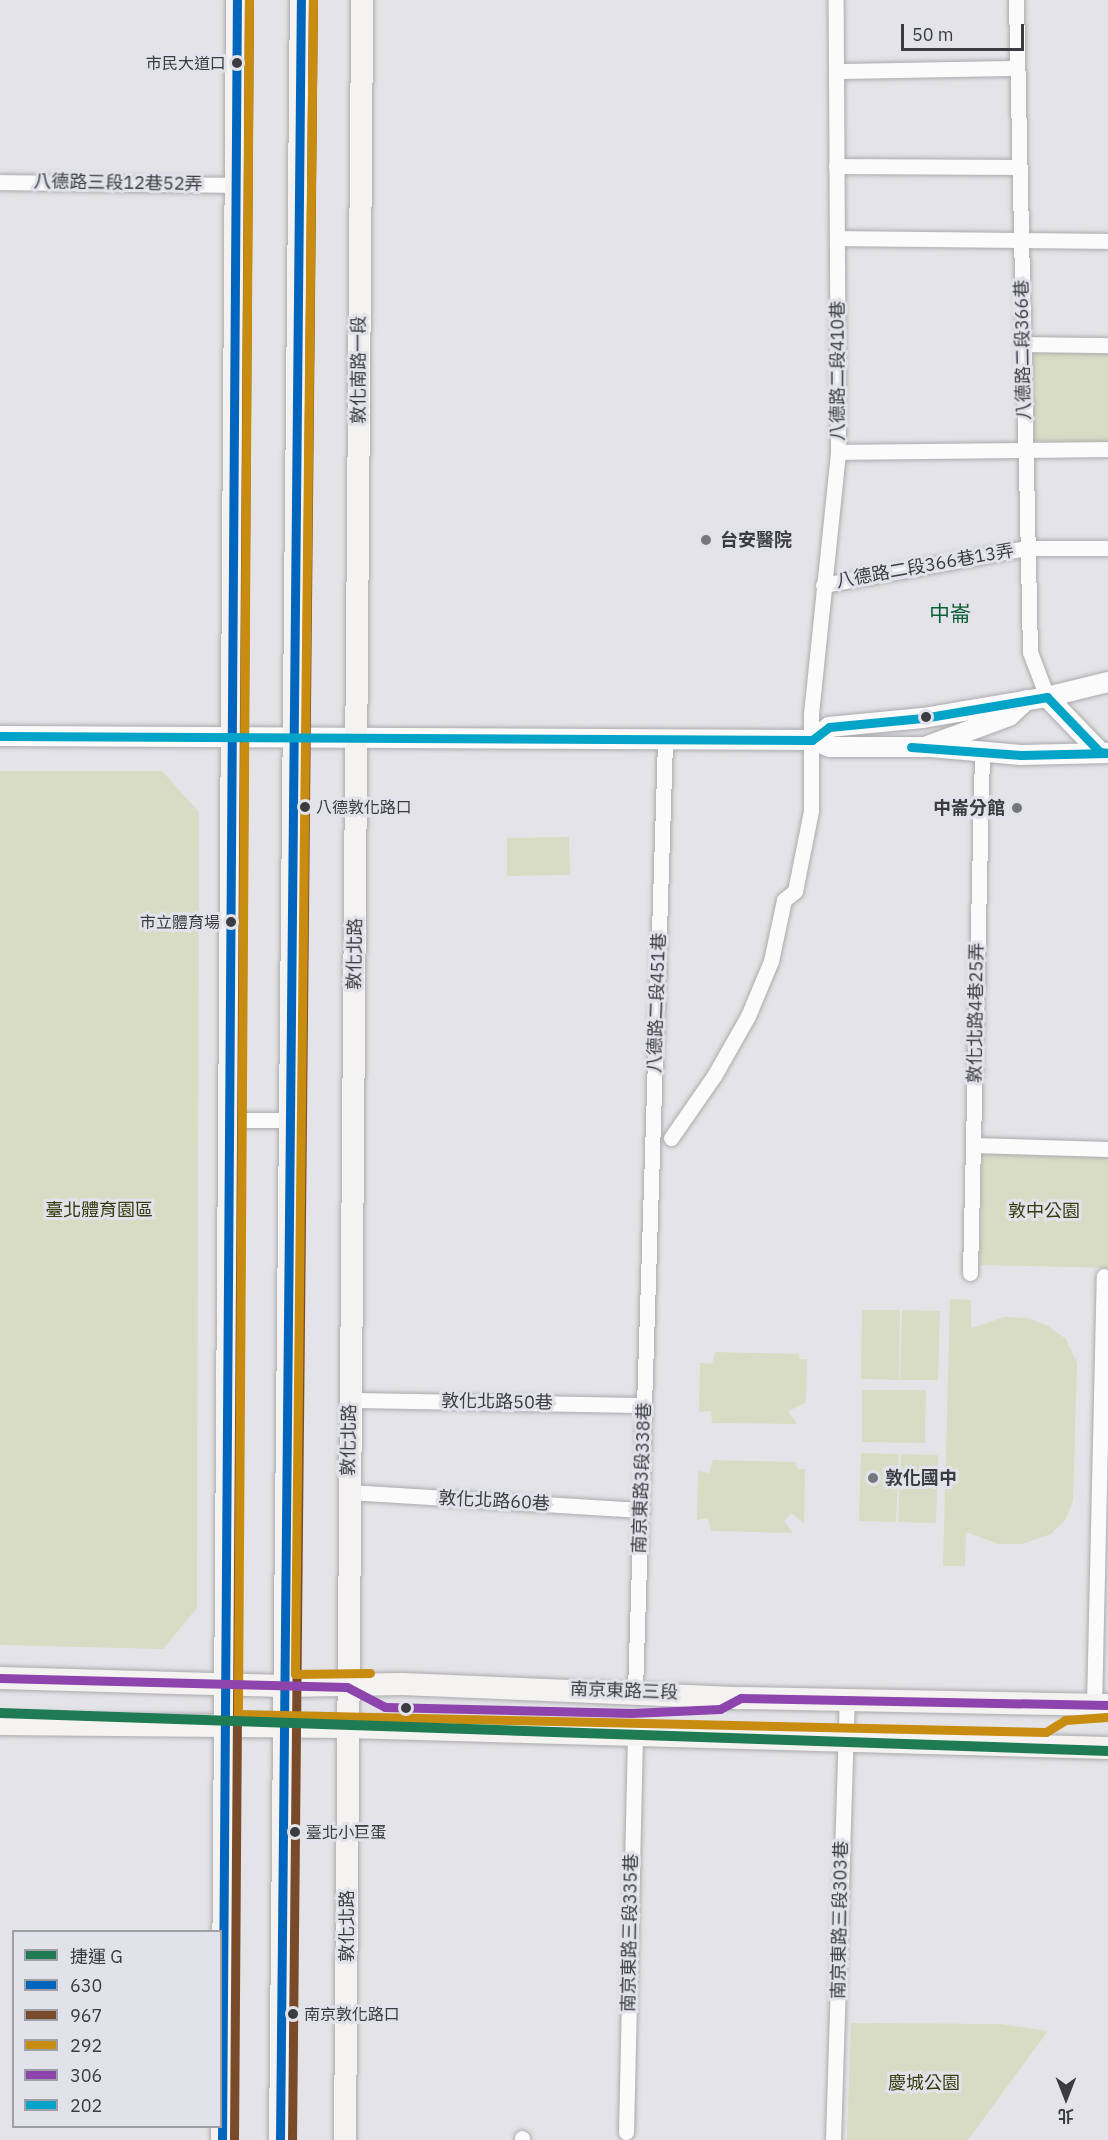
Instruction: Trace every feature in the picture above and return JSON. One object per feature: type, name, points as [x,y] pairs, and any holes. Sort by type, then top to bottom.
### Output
[{"type":"main road","points":[[222,2140],[231,1120],[237,0]]},
{"type":"main road","points":[[280,2140],[291,740],[301,0]]},
{"type":"main road","name":"敦化南路一段","points":[[357,740],[362,0]]},
{"type":"main road","name":"敦化北路","points":[[345,2140],[348,1492],[357,740]]},
{"type":"main road","name":"南京東路三段","points":[[0,1678],[283,1686],[402,1683],[847,1700],[1101,1706]]},
{"type":"main road","points":[[0,1724],[347,1727],[845,1739],[1108,1749]]},
{"type":"street","name":"八德路二段410巷","points":[[671,1138],[720,1066],[748,1016],[771,961],[784,900],[795,891],[811,811],[811,714],[837,453],[836,0]]},
{"type":"street","name":"八德路二段366巷","points":[[1016,0],[1030,652],[1047,697]]},
{"type":"street","points":[[836,71],[1016,68]]},
{"type":"street","points":[[836,166],[1018,167]]},
{"type":"street","name":"八德路三段12巷52弄","points":[[0,182],[236,185]]},
{"type":"street","points":[[837,238],[1108,241]]},
{"type":"street","points":[[1023,344],[1108,345]]},
{"type":"street","points":[[837,453],[1025,448],[1108,449]]},
{"type":"street","name":"八德路二段366巷13弄","points":[[823,585],[1026,548],[1108,548]]},
{"type":"street","points":[[812,740],[829,727],[923,718],[1047,697],[1108,682]]},
{"type":"street","points":[[1047,697],[1104,752]]},
{"type":"street","points":[[925,747],[1009,716],[1026,700]]},
{"type":"street","points":[[0,736],[233,740],[812,740],[830,747],[925,747],[982,752],[1104,752]]},
{"type":"street","name":"八德路二段451巷","points":[[649,1265],[665,740]]},
{"type":"street","name":"敦化北路4巷25弄","points":[[970,1273],[982,752]]},
{"type":"street","points":[[231,1120],[288,1120]]},
{"type":"street","points":[[973,1145],[1108,1149]]},
{"type":"street","name":"南京東路3段338巷","points":[[635,1691],[649,1265]]},
{"type":"street","points":[[1101,1706],[1104,1276]]},
{"type":"street","name":"敦化北路50巷","points":[[350,1400],[644,1405]]},
{"type":"street","name":"敦化北路60巷","points":[[348,1492],[640,1510]]},
{"type":"street","name":"南京東路三段303巷","points":[[833,2140],[847,1700]]},
{"type":"street","name":"南京東路三段335巷","points":[[626,2132],[634,1734]]},
{"type":"green space","points":[[1034,351],[1108,352],[1108,442],[1034,441]]},
{"type":"green space","name":"臺北體育園區","points":[[0,771],[162,771],[199,812],[197,1608],[163,1649],[0,1645]]},
{"type":"green space","points":[[569,837],[570,875],[507,876],[507,838]]},
{"type":"green space","name":"敦中公園","points":[[982,1154],[1108,1157],[1108,1268],[980,1265]]},
{"type":"green space","points":[[950,1299],[971,1300],[971,1328],[1005,1317],[1028,1318],[1048,1326],[1066,1339],[1077,1363],[1073,1501],[1066,1519],[1051,1534],[1022,1544],[998,1544],[966,1532],[965,1566],[943,1566]]},
{"type":"green space","points":[[862,1310],[900,1310],[899,1380],[861,1379]]},
{"type":"green space","points":[[902,1310],[940,1311],[938,1380],[900,1380]]},
{"type":"green space","points":[[715,1352],[799,1354],[800,1359],[807,1359],[806,1403],[788,1411],[797,1424],[712,1423],[711,1411],[699,1412],[700,1363],[712,1364]]},
{"type":"green space","points":[[862,1390],[926,1390],[925,1443],[862,1442]]},
{"type":"green space","points":[[861,1453],[899,1454],[896,1522],[859,1521]]},
{"type":"green space","points":[[901,1454],[938,1455],[936,1523],[898,1522]]},
{"type":"green space","points":[[713,1460],[795,1462],[798,1469],[805,1469],[804,1523],[791,1513],[784,1521],[793,1533],[711,1531],[708,1518],[697,1520],[698,1471],[709,1473]]},
{"type":"green space","name":"慶城公園","points":[[851,2023],[1001,2024],[1048,2031],[968,2140],[847,2140]]},
{"type":"metro line","name":"G","points":[[0,1713],[1108,1751]]},
{"type":"transit line","name":"630","points":[[222,2140],[237,0]]},
{"type":"transit line","name":"967","points":[[234,2140],[249,0]]},
{"type":"transit line","name":"292","points":[[249,0],[238,1714],[1046,1732],[1065,1720],[1107,1717]]},
{"type":"transit line","name":"630","points":[[280,2140],[301,0]]},
{"type":"transit line","name":"967","points":[[292,2140],[313,0]]},
{"type":"transit line","name":"292","points":[[313,0],[295,1674],[370,1673]]},
{"type":"transit line","name":"202","points":[[0,736],[812,740],[829,727],[923,718],[1047,697],[1100,752],[1108,753]]},
{"type":"transit line","name":"202","points":[[911,747],[1021,755],[1108,753]]},
{"type":"transit line","name":"306","points":[[0,1678],[347,1687],[385,1707],[632,1713],[720,1709],[741,1698],[1108,1705]]},
{"type":"place","name":"市民大道口","points":[[237,63]]},
{"type":"place","name":"台安醫院","points":[[706,540]]},
{"type":"place","name":"八德敦化路口","points":[[305,807]]},
{"type":"place","name":"中崙分館","points":[[1017,808]]},
{"type":"place","name":"市立體育場","points":[[231,922]]},
{"type":"place","name":"敦化國中","points":[[873,1478]]},
{"type":"place","name":"臺北小巨蛋","points":[[295,1832]]},
{"type":"place","name":"南京敦化路口","points":[[293,2014]]},
{"type":"district","name":"中崙","points":[[950,613]]}]
